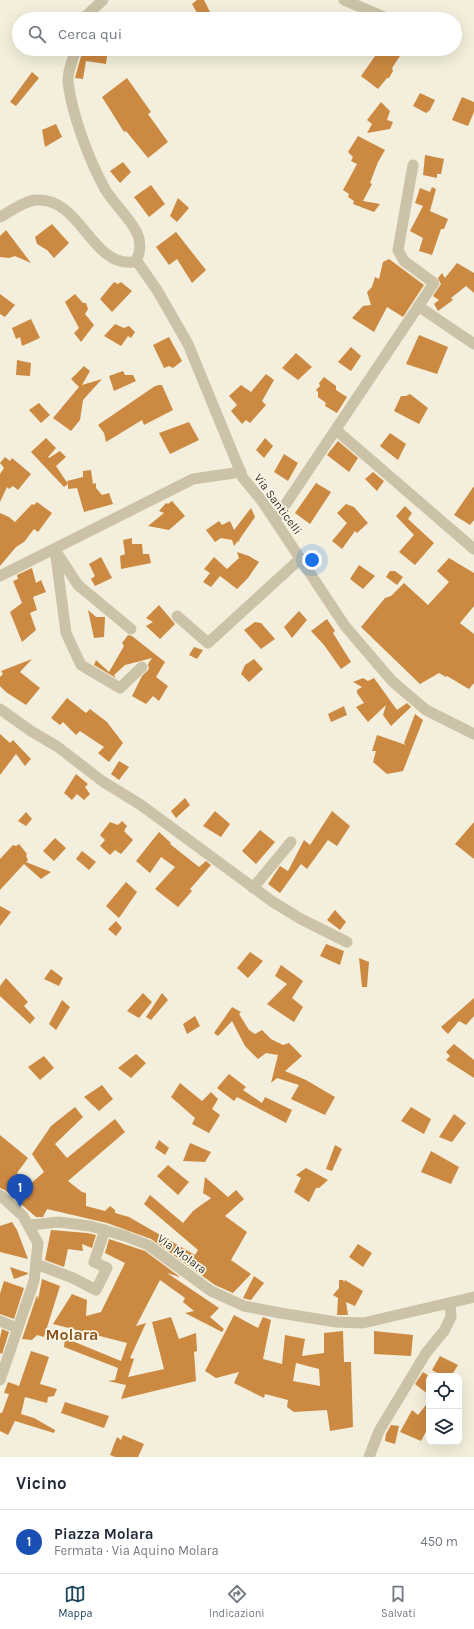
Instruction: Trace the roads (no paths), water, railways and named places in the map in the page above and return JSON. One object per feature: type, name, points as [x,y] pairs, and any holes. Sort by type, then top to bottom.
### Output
[{"type":"street","points":[[90,12],[103,0]]},
{"type":"street","points":[[344,0],[372,12]]},
{"type":"street","points":[[0,217],[31,201],[54,202],[68,211],[105,252],[113,258],[127,263],[136,260],[140,247],[136,232],[105,189],[90,158],[78,124],[68,80],[74,56]]},
{"type":"street","points":[[275,520],[434,283],[404,261],[398,250],[413,166]]},
{"type":"street","name":"Via Santicelli","points":[[136,260],[157,290],[188,344],[243,478],[275,520],[345,626],[392,680],[426,710],[474,734]]},
{"type":"street","points":[[418,306],[474,344]]},
{"type":"street","points":[[336,430],[474,549]]},
{"type":"street","points":[[0,576],[193,479],[241,472]]},
{"type":"street","points":[[55,549],[78,586],[131,629]]},
{"type":"street","points":[[55,549],[66,633],[82,665],[120,688],[142,667]]},
{"type":"street","points":[[177,616],[208,643],[300,559]]},
{"type":"street","points":[[0,709],[31,731],[58,747],[102,781],[146,810],[253,888],[301,919],[347,942]]},
{"type":"street","points":[[253,888],[291,842]]},
{"type":"street","points":[[0,1195],[23,1216],[30,1225],[38,1243],[34,1281],[0,1380]]},
{"type":"street","name":"Via Molara","points":[[30,1225],[59,1222],[90,1226],[105,1230],[148,1244],[206,1287],[244,1306],[336,1322],[363,1323],[474,1296]]},
{"type":"street","points":[[36,1264],[73,1278],[96,1290],[107,1268],[94,1262],[105,1230]]},
{"type":"street","points":[[369,1457],[379,1431],[386,1418],[426,1353],[444,1331],[451,1317],[450,1303]]},
{"type":"street","points":[[0,1321],[18,1328]]},
{"type":"place","name":"Piazza Molara","points":[[20,1207]]},
{"type":"district","name":"Molara","points":[[72,1334]]}]
